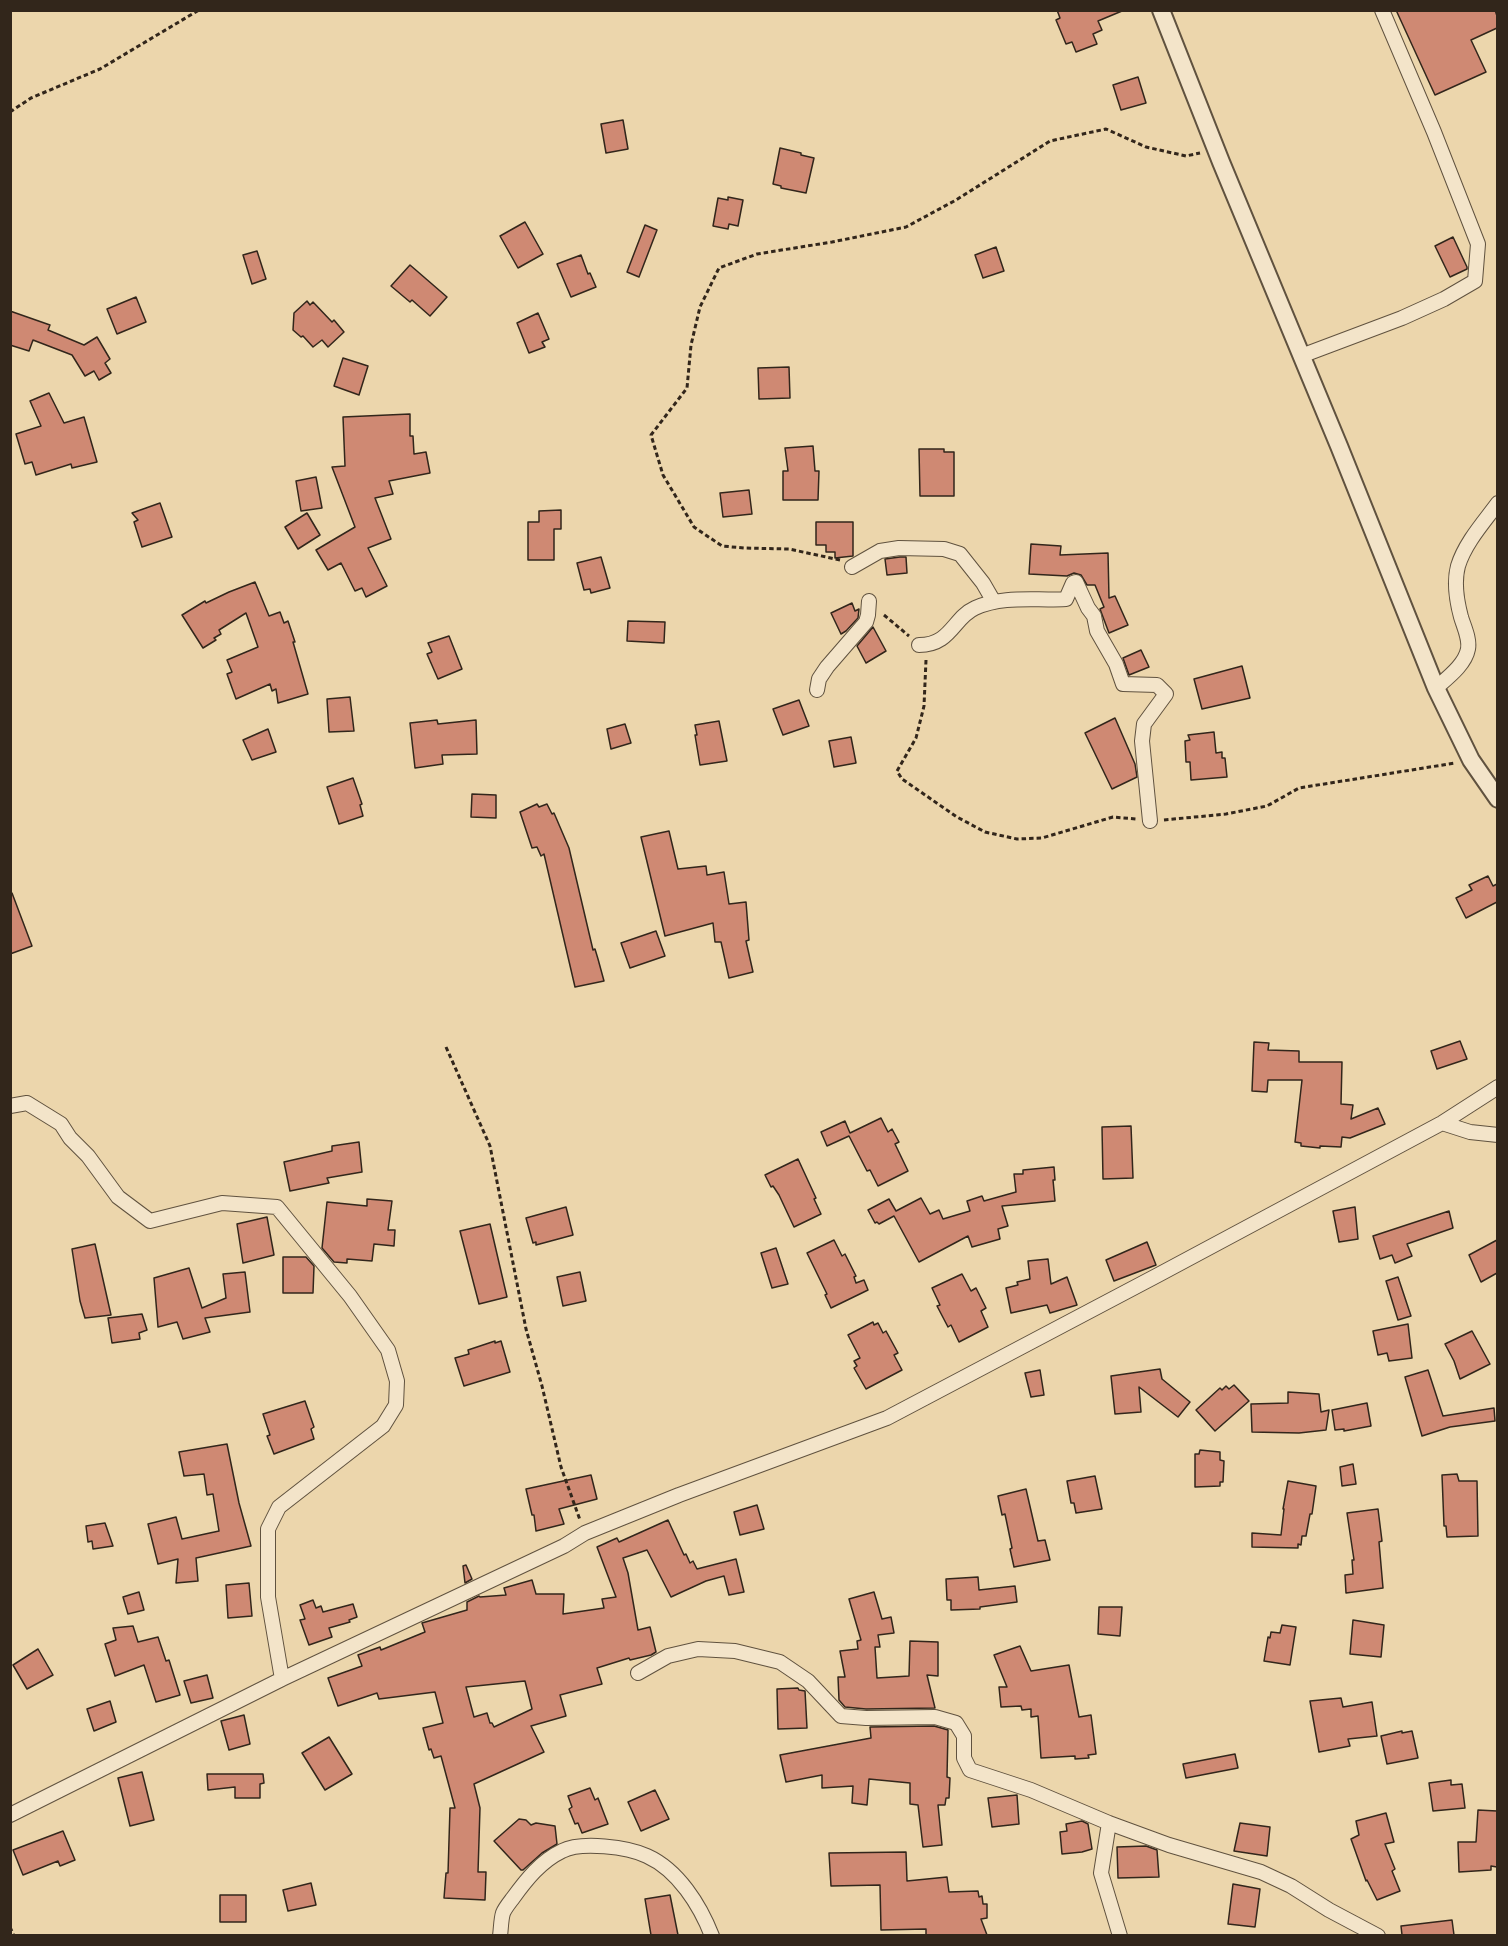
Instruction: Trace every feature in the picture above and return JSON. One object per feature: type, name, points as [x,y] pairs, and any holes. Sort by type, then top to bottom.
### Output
[{"type":"street","points":[[1161,10],[1436,688],[1471,760],[1497,799]]},
{"type":"street","points":[[1301,356],[1401,318],[1444,299],[1475,281],[1478,244],[1434,132],[1382,10]]},
{"type":"street","points":[[1436,688],[1454,671],[1468,650],[1468,638],[1459,606],[1458,567],[1466,548],[1497,502]]},
{"type":"street","points":[[852,567],[880,551],[899,548],[944,549],[960,554],[978,576],[994,602]]},
{"type":"street","points":[[919,645],[927,645],[952,631],[974,608],[1002,599],[1066,599],[1086,604],[1094,616],[1097,631],[1116,664],[1123,684],[1157,685],[1166,694],[1144,724],[1142,741],[1150,821]]},
{"type":"street","points":[[817,690],[819,679],[827,666],[866,622],[868,601]]},
{"type":"street","points":[[10,1815],[282,1679],[564,1546],[585,1533],[679,1495],[887,1418],[1442,1123],[1497,1087]]},
{"type":"street","points":[[10,1106],[27,1103],[61,1124],[118,1197],[150,1221],[222,1203],[277,1207],[350,1296],[387,1350],[397,1380],[396,1405],[383,1426],[279,1507],[268,1529],[268,1597],[282,1679]]},
{"type":"street","points":[[1442,1123],[1470,1132],[1497,1135]]},
{"type":"street","points":[[638,1673],[668,1656],[698,1649],[735,1652],[780,1662],[808,1681],[842,1716],[935,1718],[956,1723],[964,1736],[964,1758],[970,1770],[1031,1790],[1169,1845],[1260,1872],[1291,1886],[1329,1910],[1378,1935]]},
{"type":"street","points":[[1110,1823],[1101,1873],[1120,1935]]},
{"type":"street","points":[[500,1935],[503,1912],[529,1876],[563,1850],[588,1846],[623,1849],[647,1856],[667,1869],[686,1890],[705,1917],[712,1935]]},
{"type":"path","points":[[10,112],[32,98],[100,69],[199,10]]},
{"type":"path","points":[[852,567],[843,561],[789,549],[744,549],[722,546],[694,527],[663,475],[651,435],[687,388],[691,345],[700,306],[719,268],[757,254],[906,227],[956,200],[1050,141],[1106,129],[1146,147],[1186,156],[1216,150]]},
{"type":"path","points":[[868,601],[919,645],[926,661],[924,706],[916,738],[897,771],[902,779],[957,817],[985,832],[1017,838],[1042,838],[1113,817],[1150,821],[1226,814],[1267,806],[1299,788],[1471,760]]},
{"type":"path","points":[[446,1047],[490,1146],[526,1329],[561,1467],[585,1533]]},
{"type":"path","points":[[10,1927],[14,1935]]},
{"type":"building","points":[[1057,10],[1122,11],[1098,21],[1102,30],[1093,34],[1097,44],[1076,52],[1072,42],[1066,44],[1056,20],[1060,18]]},
{"type":"building","points":[[1396,10],[1495,10],[1497,28],[1471,40],[1486,72],[1435,95]]},
{"type":"building","points":[[1138,77],[1146,103],[1121,110],[1113,85]]},
{"type":"building","points":[[623,120],[628,149],[606,153],[601,124]]},
{"type":"building","points":[[780,148],[814,158],[806,193],[773,184]]},
{"type":"building","points":[[728,197],[743,200],[738,226],[729,224],[728,229],[713,226],[718,198],[728,200]]},
{"type":"building","points":[[525,222],[543,254],[518,268],[500,236]]},
{"type":"building","points":[[645,225],[657,230],[639,277],[627,272]]},
{"type":"building","points":[[1453,237],[1467,269],[1450,277],[1435,246]]},
{"type":"building","points":[[996,247],[1004,271],[983,278],[975,255]]},
{"type":"building","points":[[257,251],[266,279],[252,284],[243,255]]},
{"type":"building","points":[[581,255],[596,287],[571,297],[557,264]]},
{"type":"building","points":[[410,265],[447,297],[430,316],[391,286]]},
{"type":"building","points":[[136,297],[146,322],[117,334],[107,309]]},
{"type":"building","points":[[307,301],[310,305],[313,302],[344,332],[328,347],[322,340],[313,347],[303,336],[301,337],[293,330],[294,313]]},
{"type":"building","points":[[10,311],[50,325],[48,330],[84,345],[97,337],[110,359],[105,363],[111,373],[99,380],[94,371],[85,376],[72,355],[33,340],[29,351],[10,345]]},
{"type":"building","points":[[538,313],[549,339],[542,342],[545,347],[529,353],[517,323]]},
{"type":"building","points":[[343,358],[368,366],[359,395],[334,386]]},
{"type":"building","points":[[789,367],[790,398],[759,399],[758,368]]},
{"type":"building","points":[[49,393],[64,423],[84,417],[97,462],[72,468],[71,464],[36,475],[32,462],[25,464],[16,434],[41,426],[30,401]]},
{"type":"building","points":[[410,414],[410,436],[413,436],[414,454],[426,452],[430,473],[389,481],[393,494],[375,498],[391,539],[368,548],[387,586],[366,597],[362,588],[355,591],[341,563],[328,570],[316,550],[355,527],[332,467],[345,466],[343,417]]},
{"type":"building","points":[[813,446],[815,471],[819,471],[818,500],[783,500],[783,471],[788,471],[785,448]]},
{"type":"building","points":[[919,449],[944,449],[944,452],[954,452],[954,496],[920,496]]},
{"type":"building","points":[[316,477],[322,508],[301,511],[296,481]]},
{"type":"building","points":[[749,490],[752,514],[723,517],[720,493]]},
{"type":"building","points":[[160,503],[172,537],[142,547],[134,522],[138,520],[132,513]]},
{"type":"building","points":[[561,510],[561,529],[554,529],[554,560],[528,560],[528,522],[539,522],[539,511]]},
{"type":"building","points":[[307,513],[320,535],[298,549],[285,527]]},
{"type":"building","points":[[816,522],[853,522],[853,556],[835,558],[835,552],[826,552],[826,545],[816,545]]},
{"type":"building","points":[[1031,544],[1061,546],[1060,555],[1108,553],[1109,598],[1115,596],[1128,625],[1109,633],[1100,609],[1104,607],[1095,585],[1087,585],[1081,575],[1074,573],[1067,576],[1029,574]]},
{"type":"building","points":[[601,557],[610,588],[591,593],[590,589],[584,590],[577,563]]},
{"type":"building","points":[[906,557],[907,573],[887,575],[885,559]]},
{"type":"building","points":[[255,582],[269,616],[280,612],[284,623],[288,621],[308,694],[278,703],[276,689],[272,691],[270,684],[236,699],[227,674],[232,672],[227,660],[258,647],[246,613],[219,630],[221,634],[214,638],[216,640],[203,648],[182,615],[205,601],[206,603]]},
{"type":"building","points":[[852,603],[855,611],[859,609],[858,618],[841,634],[831,613]]},
{"type":"building","points":[[628,621],[665,622],[664,643],[627,641]]},
{"type":"building","points":[[873,627],[886,651],[866,663],[857,646]]},
{"type":"building","points":[[449,636],[462,669],[438,679],[427,654],[432,652],[428,643]]},
{"type":"building","points":[[1141,650],[1149,667],[1129,675],[1123,658]]},
{"type":"building","points":[[1242,666],[1250,698],[1202,709],[1194,679]]},
{"type":"building","points":[[350,697],[354,731],[329,732],[327,699]]},
{"type":"building","points":[[799,700],[809,726],[783,735],[773,709]]},
{"type":"building","points":[[1115,718],[1135,764],[1137,777],[1112,789],[1085,733]]},
{"type":"building","points":[[437,720],[438,724],[476,720],[477,754],[442,755],[443,764],[415,768],[410,723]]},
{"type":"building","points":[[719,721],[727,761],[700,765],[695,725]]},
{"type":"building","points":[[625,724],[631,743],[611,749],[607,729]]},
{"type":"building","points":[[268,729],[276,752],[252,760],[243,740]]},
{"type":"building","points":[[1214,732],[1216,753],[1222,752],[1222,758],[1225,758],[1227,777],[1191,780],[1190,762],[1186,762],[1185,741],[1190,740],[1188,735]]},
{"type":"building","points":[[851,737],[856,763],[834,767],[829,741]]},
{"type":"building","points":[[353,778],[362,804],[360,805],[363,816],[339,824],[327,787]]},
{"type":"building","points":[[472,794],[496,795],[496,818],[471,817]]},
{"type":"building","points":[[537,804],[539,807],[547,804],[552,814],[554,813],[569,848],[593,950],[595,949],[604,981],[575,987],[544,854],[541,856],[537,847],[532,848],[520,812]]},
{"type":"building","points":[[669,831],[678,869],[706,866],[707,875],[724,872],[729,904],[746,902],[749,940],[746,941],[753,972],[729,978],[721,942],[715,942],[713,923],[665,936],[641,837]]},
{"type":"building","points":[[1488,876],[1493,886],[1497,884],[1497,902],[1466,918],[1456,898],[1472,890],[1469,885]]},
{"type":"building","points":[[12,893],[32,946],[10,954],[10,894]]},
{"type":"building","points":[[656,931],[665,956],[630,968],[621,943]]},
{"type":"building","points":[[1460,1041],[1467,1059],[1437,1069],[1431,1051]]},
{"type":"building","points":[[1254,1042],[1269,1043],[1268,1050],[1299,1051],[1299,1062],[1342,1062],[1341,1104],[1353,1105],[1351,1119],[1378,1108],[1385,1124],[1350,1138],[1342,1137],[1341,1147],[1301,1146],[1301,1143],[1295,1142],[1302,1080],[1268,1080],[1267,1092],[1252,1091]]},
{"type":"building","points":[[881,1118],[888,1132],[892,1129],[899,1142],[895,1144],[908,1171],[878,1186],[870,1170],[867,1171],[849,1136],[827,1146],[821,1132],[845,1121],[850,1133]]},
{"type":"building","points":[[1131,1126],[1133,1178],[1103,1179],[1102,1127]]},
{"type":"building","points":[[359,1142],[362,1172],[327,1178],[329,1183],[290,1191],[284,1162],[332,1151],[332,1146]]},
{"type":"building","points":[[798,1159],[821,1214],[794,1227],[779,1195],[773,1186],[771,1187],[765,1175]]},
{"type":"building","points":[[1054,1167],[1055,1201],[1002,1206],[1008,1226],[998,1229],[1000,1239],[972,1247],[968,1236],[919,1262],[894,1216],[879,1224],[875,1223],[868,1210],[889,1199],[896,1211],[921,1198],[930,1214],[939,1210],[943,1219],[970,1211],[967,1201],[982,1196],[984,1201],[1016,1192],[1014,1174],[1023,1174],[1023,1170]]},
{"type":"building","points":[[367,1199],[392,1201],[388,1230],[395,1230],[394,1246],[374,1244],[372,1261],[347,1259],[347,1263],[334,1262],[322,1248],[327,1202],[367,1206]]},
{"type":"building","points":[[566,1207],[573,1235],[536,1245],[536,1242],[533,1243],[526,1218]]},
{"type":"building","points":[[1355,1207],[1358,1239],[1339,1242],[1333,1211]]},
{"type":"building","points":[[1449,1211],[1453,1228],[1407,1244],[1412,1256],[1395,1263],[1392,1255],[1380,1259],[1373,1236]]},
{"type":"building","points":[[267,1217],[274,1255],[243,1263],[237,1224]]},
{"type":"building","points":[[490,1224],[507,1297],[479,1304],[460,1231]]},
{"type":"building","points":[[834,1240],[842,1256],[845,1254],[856,1276],[854,1277],[856,1283],[864,1280],[868,1290],[831,1308],[825,1295],[827,1294],[807,1253]]},
{"type":"building","points":[[1497,1240],[1497,1273],[1481,1282],[1469,1255]]},
{"type":"building","points":[[1147,1242],[1156,1265],[1114,1281],[1106,1260]]},
{"type":"building","points":[[95,1244],[111,1315],[85,1318],[72,1249]]},
{"type":"building","points":[[776,1248],[788,1284],[772,1288],[761,1253]]},
{"type":"building","points":[[283,1257],[306,1257],[314,1266],[313,1293],[283,1293]]},
{"type":"building","points":[[1048,1259],[1051,1284],[1067,1277],[1077,1305],[1050,1313],[1047,1305],[1011,1313],[1006,1288],[1030,1279],[1028,1261]]},
{"type":"building","points":[[189,1268],[202,1308],[226,1298],[223,1274],[245,1272],[250,1312],[205,1318],[210,1332],[183,1339],[177,1322],[158,1327],[154,1278]]},
{"type":"building","points":[[580,1272],[586,1301],[563,1306],[557,1277]]},
{"type":"building","points":[[962,1274],[971,1291],[976,1288],[986,1308],[981,1311],[988,1327],[959,1342],[951,1325],[948,1327],[937,1306],[940,1305],[932,1288]]},
{"type":"building","points":[[1398,1277],[1411,1316],[1398,1320],[1386,1281]]},
{"type":"building","points":[[142,1314],[147,1330],[139,1333],[140,1339],[112,1343],[108,1318]]},
{"type":"building","points":[[873,1322],[874,1325],[878,1323],[883,1333],[886,1331],[898,1353],[894,1355],[902,1370],[866,1389],[854,1368],[857,1366],[854,1361],[860,1358],[848,1335]]},
{"type":"building","points":[[1408,1324],[1412,1358],[1389,1361],[1387,1353],[1378,1355],[1373,1331]]},
{"type":"building","points":[[1472,1331],[1490,1364],[1460,1379],[1445,1344]]},
{"type":"building","points":[[495,1341],[495,1343],[501,1341],[510,1372],[464,1386],[455,1358],[469,1354],[468,1350]]},
{"type":"building","points":[[1160,1369],[1162,1379],[1190,1402],[1178,1417],[1139,1387],[1141,1412],[1115,1414],[1111,1376]]},
{"type":"building","points":[[1040,1370],[1044,1395],[1031,1397],[1025,1373]]},
{"type":"building","points":[[1428,1370],[1443,1416],[1494,1408],[1495,1421],[1450,1427],[1422,1436],[1405,1377]]},
{"type":"building","points":[[1234,1385],[1249,1401],[1215,1431],[1196,1410],[1220,1388],[1222,1390],[1226,1386],[1229,1389]]},
{"type":"building","points":[[1288,1392],[1319,1394],[1321,1412],[1329,1410],[1326,1430],[1299,1433],[1252,1432],[1251,1404],[1288,1403]]},
{"type":"building","points":[[305,1401],[314,1427],[311,1429],[314,1439],[274,1454],[267,1436],[270,1435],[263,1414]]},
{"type":"building","points":[[1367,1403],[1371,1426],[1344,1431],[1344,1429],[1335,1430],[1332,1410]]},
{"type":"building","points":[[227,1444],[239,1503],[251,1546],[196,1558],[198,1581],[176,1583],[178,1559],[158,1564],[148,1524],[176,1517],[182,1539],[219,1531],[213,1494],[207,1495],[204,1474],[184,1476],[179,1452]]},
{"type":"building","points":[[1200,1450],[1220,1452],[1220,1460],[1224,1461],[1223,1482],[1220,1482],[1220,1486],[1195,1487],[1195,1454],[1199,1454]]},
{"type":"building","points":[[1353,1464],[1356,1484],[1342,1486],[1340,1467]]},
{"type":"building","points":[[1457,1474],[1459,1481],[1477,1481],[1478,1536],[1447,1537],[1446,1526],[1444,1526],[1442,1475]]},
{"type":"building","points":[[591,1475],[597,1499],[559,1509],[564,1524],[536,1531],[526,1489]]},
{"type":"building","points":[[1095,1476],[1102,1509],[1076,1513],[1074,1503],[1071,1503],[1067,1481]]},
{"type":"building","points":[[1288,1481],[1316,1486],[1306,1536],[1302,1536],[1301,1545],[1298,1544],[1298,1548],[1252,1547],[1252,1533],[1281,1535]]},
{"type":"building","points":[[1026,1489],[1038,1541],[1045,1540],[1050,1560],[1014,1567],[1005,1514],[1002,1515],[998,1496]]},
{"type":"building","points":[[757,1505],[764,1529],[740,1535],[734,1512]]},
{"type":"building","points":[[1378,1509],[1382,1541],[1379,1542],[1383,1588],[1346,1593],[1345,1575],[1353,1574],[1352,1560],[1354,1560],[1347,1513]]},
{"type":"building","points":[[668,1520],[684,1555],[686,1554],[690,1563],[693,1561],[697,1569],[736,1559],[744,1592],[729,1595],[724,1576],[706,1581],[671,1597],[647,1550],[623,1558],[628,1573],[638,1630],[650,1627],[656,1652],[597,1668],[602,1684],[560,1695],[566,1716],[531,1726],[544,1752],[474,1784],[480,1808],[478,1872],[486,1872],[485,1900],[444,1898],[446,1873],[448,1873],[450,1808],[455,1808],[441,1756],[434,1758],[431,1749],[429,1750],[423,1728],[443,1723],[435,1692],[379,1699],[377,1693],[338,1706],[328,1678],[362,1666],[358,1655],[380,1647],[381,1650],[425,1632],[422,1623],[467,1610],[467,1602],[479,1596],[506,1595],[504,1588],[532,1580],[536,1594],[564,1594],[563,1614],[604,1608],[602,1599],[616,1597],[597,1547],[617,1538],[619,1542]],"holes":[[[525,1681],[532,1709],[494,1727],[487,1713],[474,1717],[466,1687]]]},
{"type":"building","points":[[105,1523],[113,1546],[93,1549],[92,1541],[88,1542],[86,1526]]},
{"type":"building","points":[[466,1565],[472,1579],[465,1583],[463,1566]]},
{"type":"building","points":[[978,1577],[979,1590],[1015,1586],[1017,1602],[980,1607],[980,1609],[951,1610],[951,1600],[947,1600],[946,1579]]},
{"type":"building","points":[[249,1583],[252,1616],[228,1618],[226,1585]]},
{"type":"building","points":[[139,1592],[144,1610],[128,1614],[123,1597]]},
{"type":"building","points":[[874,1592],[882,1619],[891,1617],[894,1633],[878,1635],[880,1647],[875,1647],[877,1678],[909,1676],[910,1641],[938,1642],[938,1676],[927,1675],[935,1708],[866,1709],[845,1707],[839,1700],[838,1677],[845,1677],[840,1651],[858,1649],[857,1641],[861,1640],[849,1599]]},
{"type":"building","points":[[313,1600],[316,1608],[321,1606],[323,1612],[353,1604],[357,1617],[349,1620],[350,1622],[329,1628],[332,1637],[309,1645],[300,1620],[305,1619],[300,1605]]},
{"type":"building","points":[[1099,1607],[1122,1607],[1120,1636],[1098,1634]]},
{"type":"building","points":[[1353,1620],[1384,1625],[1381,1657],[1350,1654]]},
{"type":"building","points":[[1282,1625],[1296,1627],[1290,1665],[1264,1661],[1268,1637],[1270,1638],[1271,1632],[1280,1633]]},
{"type":"building","points":[[133,1626],[138,1642],[158,1637],[166,1661],[169,1660],[180,1695],[156,1702],[144,1665],[115,1676],[105,1644],[116,1640],[113,1628]]},
{"type":"building","points":[[1020,1646],[1031,1671],[1069,1665],[1079,1717],[1091,1715],[1096,1754],[1088,1755],[1089,1758],[1075,1759],[1075,1756],[1041,1758],[1038,1716],[1031,1717],[1031,1709],[1022,1710],[1021,1706],[1001,1707],[999,1687],[1007,1687],[994,1655]]},
{"type":"building","points":[[38,1649],[53,1675],[27,1689],[13,1665]]},
{"type":"building","points":[[207,1675],[213,1698],[191,1703],[184,1681]]},
{"type":"building","points":[[798,1688],[805,1691],[807,1728],[778,1729],[777,1689]]},
{"type":"building","points":[[1341,1698],[1343,1707],[1372,1702],[1377,1736],[1348,1739],[1350,1746],[1319,1752],[1310,1701]]},
{"type":"building","points":[[110,1701],[116,1722],[94,1731],[87,1709]]},
{"type":"building","points":[[244,1715],[250,1744],[229,1750],[221,1721]]},
{"type":"building","points":[[934,1726],[948,1730],[949,1798],[946,1798],[945,1805],[938,1805],[942,1845],[923,1847],[918,1805],[910,1804],[910,1783],[869,1779],[867,1805],[852,1803],[853,1786],[822,1788],[822,1775],[786,1782],[780,1755],[871,1738],[870,1727]]},
{"type":"building","points":[[1402,1731],[1402,1733],[1412,1731],[1418,1758],[1387,1764],[1381,1736]]},
{"type":"building","points":[[329,1737],[352,1774],[325,1790],[302,1753]]},
{"type":"building","points":[[1235,1754],[1238,1768],[1186,1778],[1183,1764]]},
{"type":"building","points":[[142,1772],[154,1820],[130,1826],[118,1778]]},
{"type":"building","points":[[207,1774],[263,1774],[264,1783],[260,1784],[260,1798],[235,1798],[235,1787],[208,1790]]},
{"type":"building","points":[[1451,1780],[1451,1785],[1462,1784],[1465,1808],[1433,1811],[1429,1783]]},
{"type":"building","points":[[590,1788],[595,1800],[598,1798],[608,1824],[582,1833],[578,1823],[575,1824],[569,1809],[572,1807],[568,1796]]},
{"type":"building","points":[[655,1790],[669,1819],[641,1831],[628,1802]]},
{"type":"building","points":[[1017,1795],[1019,1824],[992,1827],[988,1798]]},
{"type":"building","points":[[1478,1810],[1497,1811],[1497,1867],[1491,1866],[1491,1870],[1459,1872],[1458,1842],[1476,1842]]},
{"type":"building","points":[[1386,1813],[1394,1842],[1385,1844],[1395,1869],[1392,1871],[1400,1891],[1377,1900],[1366,1881],[1351,1839],[1359,1835],[1356,1821]]},
{"type":"building","points":[[519,1819],[526,1820],[531,1825],[536,1823],[555,1826],[557,1844],[542,1853],[523,1870],[494,1841]]},
{"type":"building","points":[[1082,1821],[1088,1824],[1092,1849],[1062,1854],[1060,1832],[1067,1831],[1066,1824]]},
{"type":"building","points":[[1240,1823],[1270,1827],[1267,1856],[1234,1851]]},
{"type":"building","points":[[63,1831],[75,1860],[60,1866],[58,1861],[23,1875],[13,1850]]},
{"type":"building","points":[[1146,1846],[1157,1850],[1159,1877],[1118,1878],[1117,1847]]},
{"type":"building","points":[[906,1852],[907,1881],[947,1877],[949,1892],[978,1891],[979,1897],[982,1896],[983,1904],[987,1904],[987,1918],[981,1919],[987,1935],[926,1935],[926,1929],[881,1930],[880,1885],[831,1886],[829,1853]]},
{"type":"building","points":[[311,1883],[316,1905],[288,1911],[283,1890]]},
{"type":"building","points":[[1233,1884],[1260,1889],[1255,1927],[1228,1924]]},
{"type":"building","points":[[220,1895],[246,1895],[246,1922],[220,1922]]},
{"type":"building","points":[[670,1895],[678,1935],[651,1935],[645,1899]]},
{"type":"building","points":[[1452,1920],[1454,1935],[1402,1935],[1401,1926]]}]
